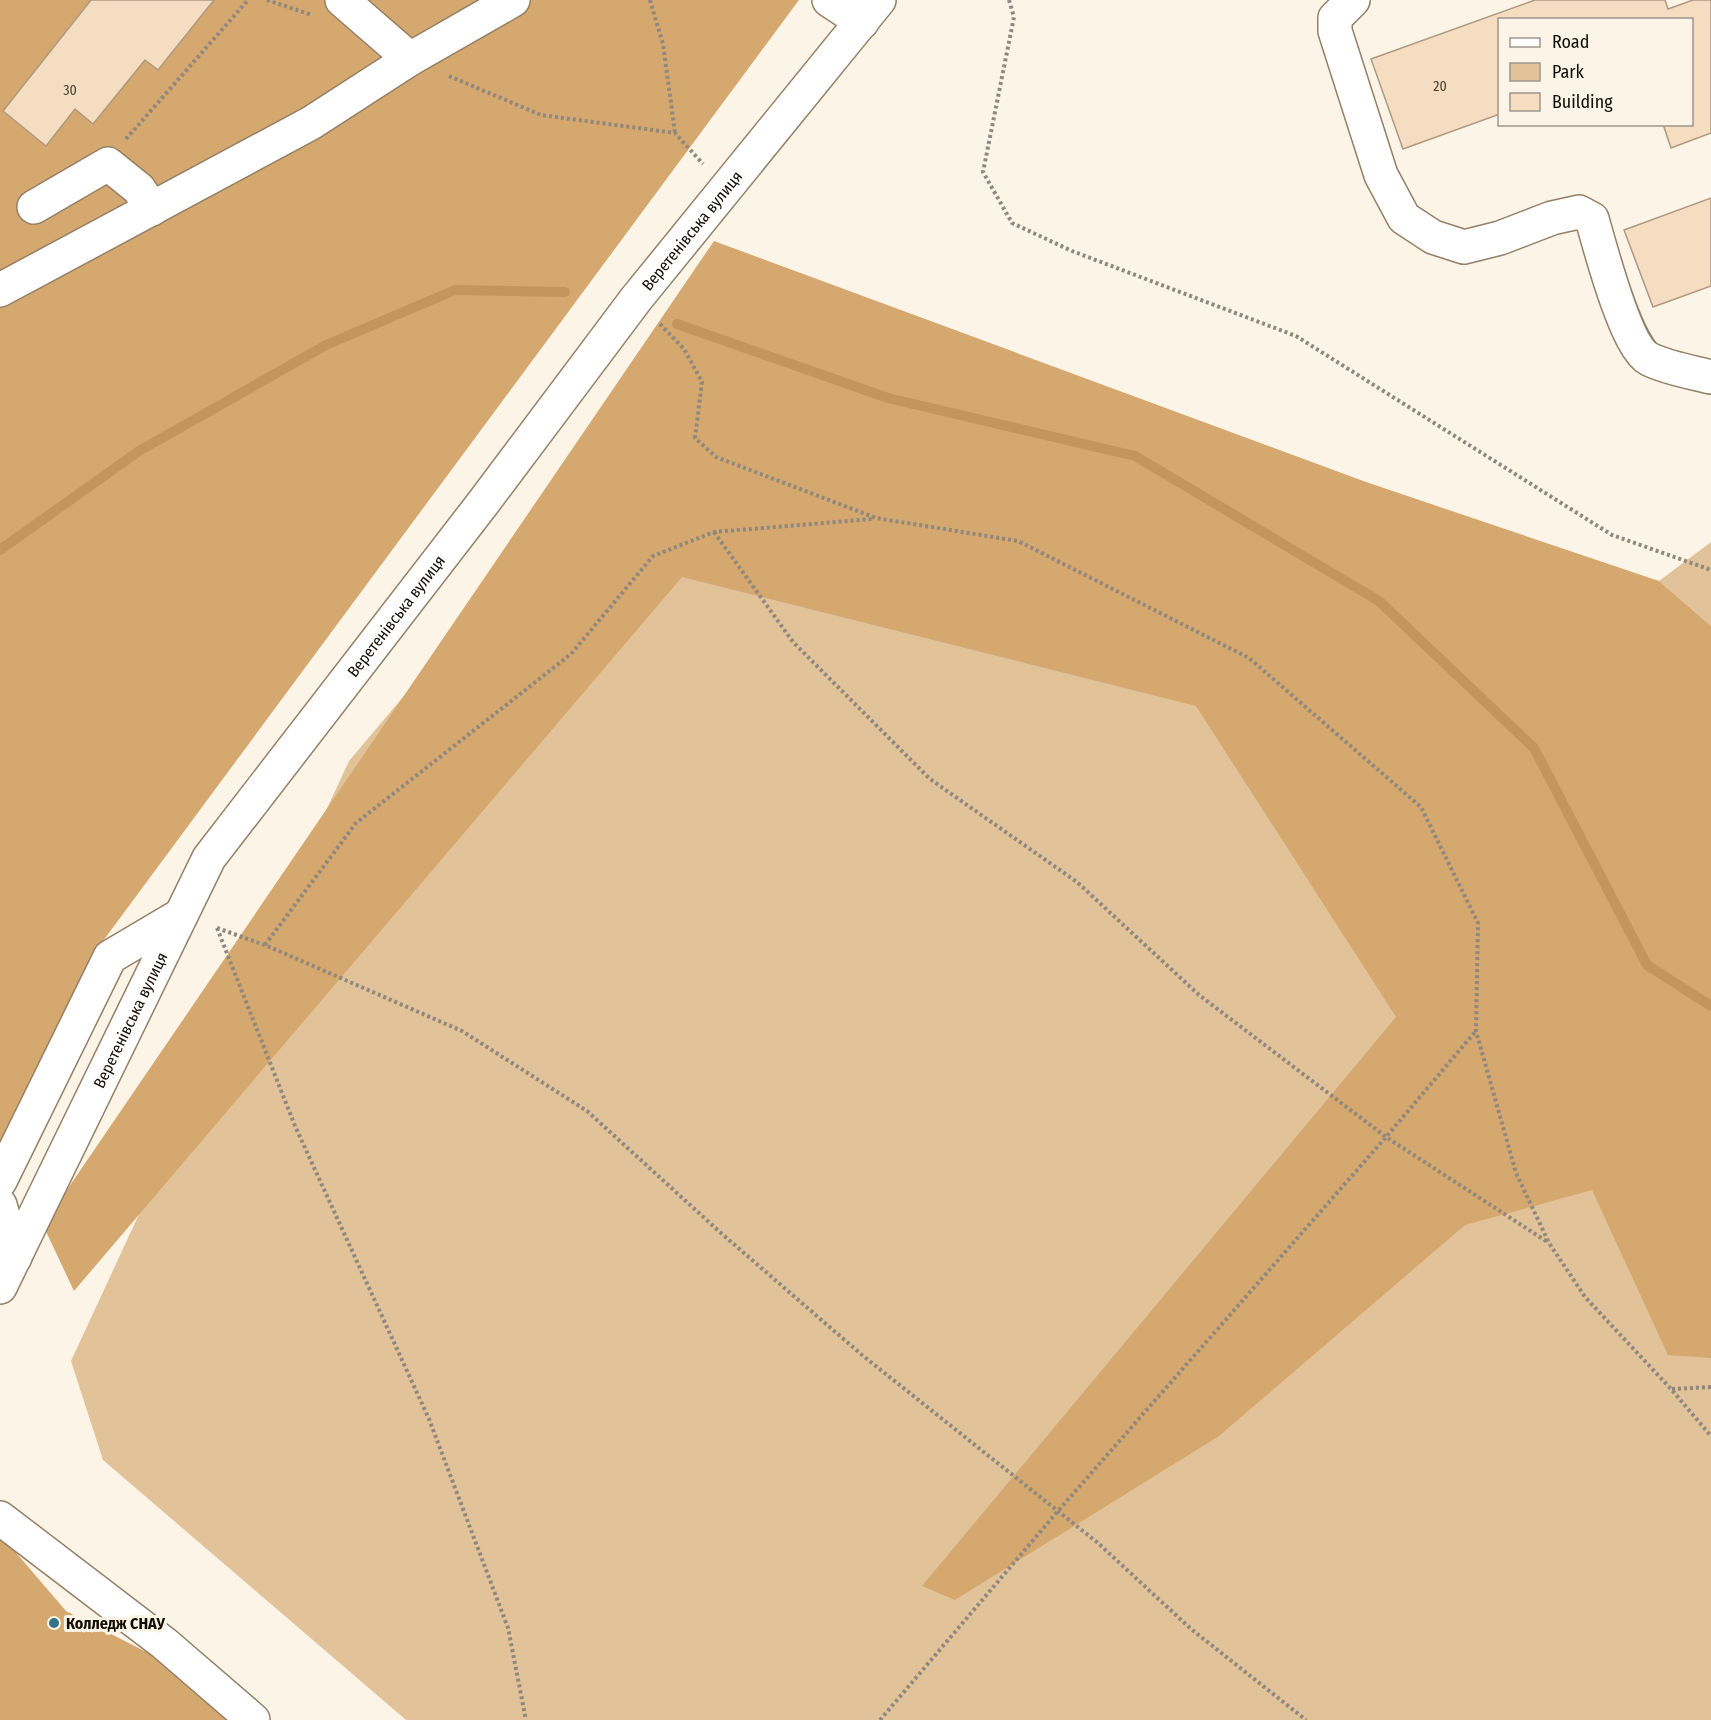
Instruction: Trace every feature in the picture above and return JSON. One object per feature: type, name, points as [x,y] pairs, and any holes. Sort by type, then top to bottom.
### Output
[{"type":"street","points":[[342,0],[410,59]]},
{"type":"street","points":[[0,290],[311,123],[410,59],[513,0]]},
{"type":"street","points":[[829,0],[870,11]]},
{"type":"street","points":[[1353,0],[1335,18],[1335,31],[1380,175],[1404,218],[1433,237],[1464,247],[1500,238],[1551,218],[1579,212],[1592,219],[1609,277],[1634,342],[1640,350],[1647,358],[1711,377]]},
{"type":"street","name":"Веретенівська вулиця","points":[[0,1287],[209,858],[483,503],[636,300],[870,11]]},
{"type":"street","points":[[34,207],[108,164],[139,189],[152,209]]},
{"type":"street","points":[[0,1181],[110,957],[181,915]]},
{"type":"street","points":[[0,1205],[15,1257]]},
{"type":"street","points":[[0,1518],[165,1644],[253,1720]]},
{"type":"path","points":[[133,130],[248,0]]},
{"type":"path","points":[[650,0],[663,44],[675,133],[726,189]]},
{"type":"path","points":[[1009,0],[1014,17],[983,172],[1012,223],[1072,251],[1296,336],[1612,535],[1711,570]]},
{"type":"path","points":[[410,59],[541,115],[675,133]]},
{"type":"path","points":[[636,300],[684,349],[702,382],[695,438],[716,457],[876,518],[1018,541],[1249,658],[1421,807],[1478,923],[1476,1031],[1516,1173],[1549,1243],[1585,1297],[1671,1389],[1711,1436]]},
{"type":"path","points":[[265,945],[356,823],[571,654],[653,556],[714,532],[876,518]]},
{"type":"path","points":[[714,532],[793,642],[930,779],[1077,882],[1199,995],[1386,1137],[1549,1243]]},
{"type":"path","points":[[216,916],[217,928],[295,1126],[429,1419],[508,1628],[526,1720]]},
{"type":"path","points":[[217,928],[265,945],[462,1031],[587,1112],[722,1234],[862,1355],[1098,1543],[1191,1629],[1306,1720]]},
{"type":"path","points":[[880,1720],[1058,1511],[1476,1031]]},
{"type":"path","points":[[1671,1389],[1711,1387]]},
{"type":"green space","points":[[714,328],[1711,1012],[1711,1720],[406,1720],[103,1460],[71,1361],[349,761]]},
{"type":"green space","points":[[1711,542],[1711,626],[1659,581]]},
{"type":"shaded area","points":[[0,0],[799,0],[103,941],[0,1225]]},
{"type":"shaded area","points":[[714,241],[1366,482],[1659,581],[1711,626],[1711,1358],[1668,1355],[1592,1190],[1465,1225],[1219,1436],[955,1600],[922,1586],[1396,1017],[1196,706],[682,577],[74,1291],[43,1225]]},
{"type":"shaded area","name":"Колледж СНАУ","points":[[0,1534],[66,1611],[162,1660],[229,1720],[0,1720]]},
{"type":"building","points":[[91,0],[214,0],[158,70],[145,60],[93,124],[75,109],[46,146],[3,111]]},
{"type":"building","points":[[1535,0],[1665,0],[1668,9],[1693,0],[1711,0],[1711,133],[1671,148],[1664,126],[1693,126],[1693,18],[1498,18],[1498,115],[1403,149],[1371,59]]},
{"type":"building","points":[[1711,198],[1711,286],[1653,307],[1624,230]]},
{"type":"waterway","points":[[0,550],[139,451],[326,345],[455,290],[565,292]]},
{"type":"waterway","points":[[677,324],[888,398],[1135,456],[1379,601],[1534,748],[1647,965],[1711,1006]]},
{"type":"place","name":"Колледж СНАУ","points":[[54,1623]]}]
